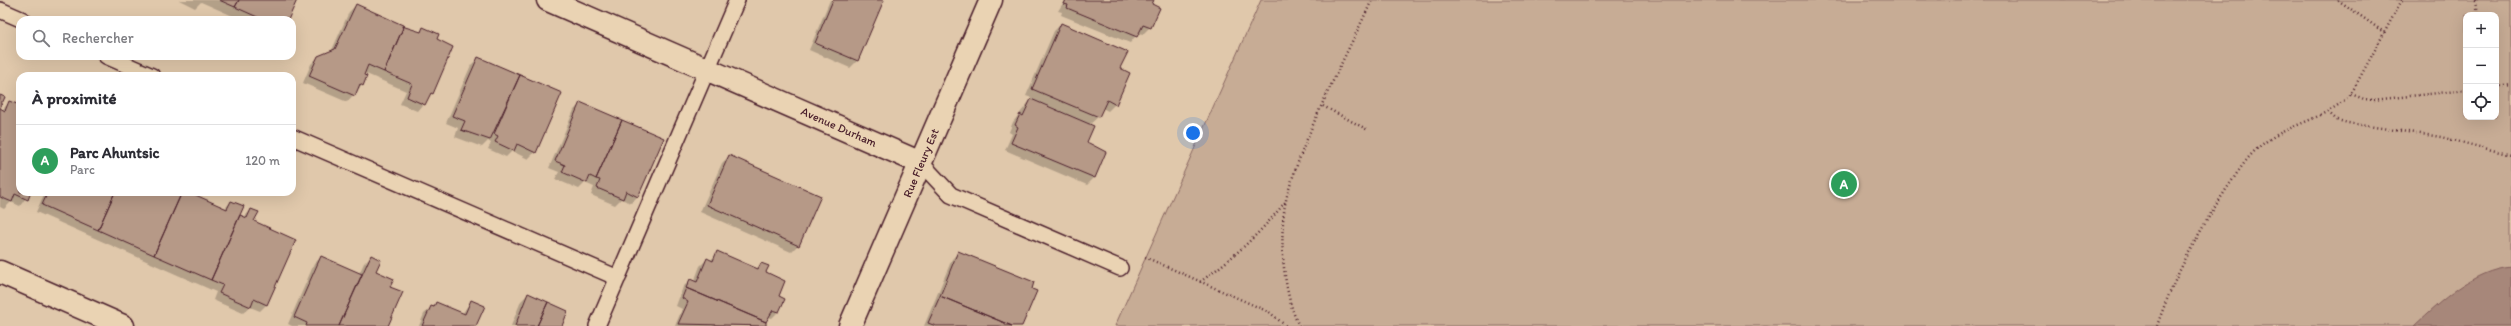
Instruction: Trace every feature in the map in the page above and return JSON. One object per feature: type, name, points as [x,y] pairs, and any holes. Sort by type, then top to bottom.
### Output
[{"type":"street","name":"Avenue Durham","points":[[548,0],[921,163]]},
{"type":"street","name":"Rue Fleury Est","points":[[850,326],[991,0]]},
{"type":"street","points":[[0,272],[123,326]]},
{"type":"lane","points":[[597,326],[737,0]]},
{"type":"lane","points":[[0,10],[16,17]]},
{"type":"lane","points":[[115,60],[143,72]]},
{"type":"lane","points":[[296,138],[618,278]]},
{"type":"lane","name":"Avenue Durham","points":[[921,163],[952,195],[1120,268]]},
{"type":"path","points":[[1300,326],[1295,318],[1287,281],[1283,246],[1286,201],[1297,167],[1323,106],[1372,0]]},
{"type":"path","points":[[2338,0],[2385,33]]},
{"type":"path","points":[[2157,326],[2179,270],[2206,223],[2241,168],[2259,147],[2288,129],[2340,106],[2351,94],[2402,0]]},
{"type":"path","points":[[2476,0],[2478,12]]},
{"type":"path","points":[[2499,87],[2511,85]]},
{"type":"path","points":[[2351,94],[2364,99],[2373,100],[2463,90]]},
{"type":"path","points":[[1323,106],[1368,130]]},
{"type":"path","points":[[2328,112],[2337,120],[2348,123],[2441,137],[2511,155]]},
{"type":"path","points":[[1200,283],[1239,254],[1264,230],[1286,201]]},
{"type":"path","points":[[1145,257],[1200,283],[1269,312],[1286,326]]},
{"type":"shaded area","points":[[1261,0],[2511,0],[2511,326],[1115,326]]},
{"type":"shaded area","points":[[2511,267],[2511,326],[2414,326],[2458,288],[2471,280],[2497,269]]},
{"type":"building","points":[[219,0],[239,0],[235,7]]},
{"type":"building","points":[[239,0],[297,0],[290,16],[255,16],[235,7]]},
{"type":"building","points":[[833,0],[884,0],[858,61],[815,43]]},
{"type":"building","points":[[1066,0],[1154,0],[1152,4],[1160,8],[1151,28],[1143,25],[1137,37],[1067,8],[1068,5],[1064,4]]},
{"type":"building","points":[[356,4],[405,26],[402,26],[403,28],[384,72],[368,65],[364,75],[367,76],[363,86],[360,84],[355,96],[309,76],[318,56],[335,49]]},
{"type":"building","points":[[1061,23],[1128,52],[1120,68],[1130,73],[1116,105],[1107,100],[1099,117],[1032,89]]},
{"type":"building","points":[[402,26],[421,32],[423,27],[439,34],[437,39],[453,47],[433,94],[431,93],[425,105],[407,97],[412,84],[384,72],[403,28]]},
{"type":"building","points":[[478,57],[520,75],[490,140],[461,130],[465,121],[452,116]]},
{"type":"building","points":[[520,75],[562,93],[536,153],[517,144],[514,151],[495,142],[498,136],[494,134]]},
{"type":"building","points":[[0,95],[5,97],[0,108]]},
{"type":"building","points":[[1031,99],[1094,126],[1087,142],[1106,152],[1095,178],[1011,143],[1018,127],[1015,125],[1020,114],[1023,116]]},
{"type":"building","points":[[9,101],[16,104],[16,194],[12,202],[0,197],[0,108],[5,111]]},
{"type":"building","points":[[580,102],[622,120],[596,179],[590,176],[587,183],[562,172],[565,165],[555,161]]},
{"type":"building","points":[[622,120],[664,138],[638,197],[626,191],[623,199],[597,188],[600,180],[596,179]]},
{"type":"building","points":[[729,155],[821,196],[799,246],[707,205]]},
{"type":"building","points":[[19,196],[30,196],[28,200]]},
{"type":"building","points":[[46,196],[113,196],[98,230],[42,205]]},
{"type":"building","points":[[113,196],[180,196],[154,255],[98,230]]},
{"type":"building","points":[[180,196],[198,196],[227,209],[231,201],[244,206],[211,280],[154,255]]},
{"type":"building","points":[[251,209],[259,212],[254,221],[296,240],[267,305],[254,299],[251,307],[219,293],[223,285],[211,280],[240,215],[247,218]]},
{"type":"building","points":[[717,251],[758,269],[761,263],[769,266],[766,272],[785,281],[779,296],[785,299],[779,312],[773,310],[766,322],[686,288],[690,279],[697,282],[707,258],[713,261]]},
{"type":"building","points":[[958,251],[1034,282],[1032,289],[1037,291],[1022,326],[1012,326],[940,296]]},
{"type":"building","points":[[371,255],[381,260],[376,271],[394,279],[390,287],[403,292],[388,326],[339,326]]},
{"type":"building","points":[[321,256],[362,274],[339,326],[306,326],[307,323],[294,317]]},
{"type":"building","points":[[686,288],[766,322],[766,326],[678,324],[688,302],[682,298]]},
{"type":"building","points":[[528,293],[548,302],[537,326],[515,326]]},
{"type":"building","points":[[940,296],[1012,326],[936,326],[928,323]]},
{"type":"building","points":[[471,300],[485,306],[476,326],[422,326],[431,306],[434,307],[436,302],[465,314]]},
{"type":"building","points":[[548,302],[568,311],[562,326],[537,326]]},
{"type":"place","name":"Parc Ahuntsic","points":[[1844,184]]}]
